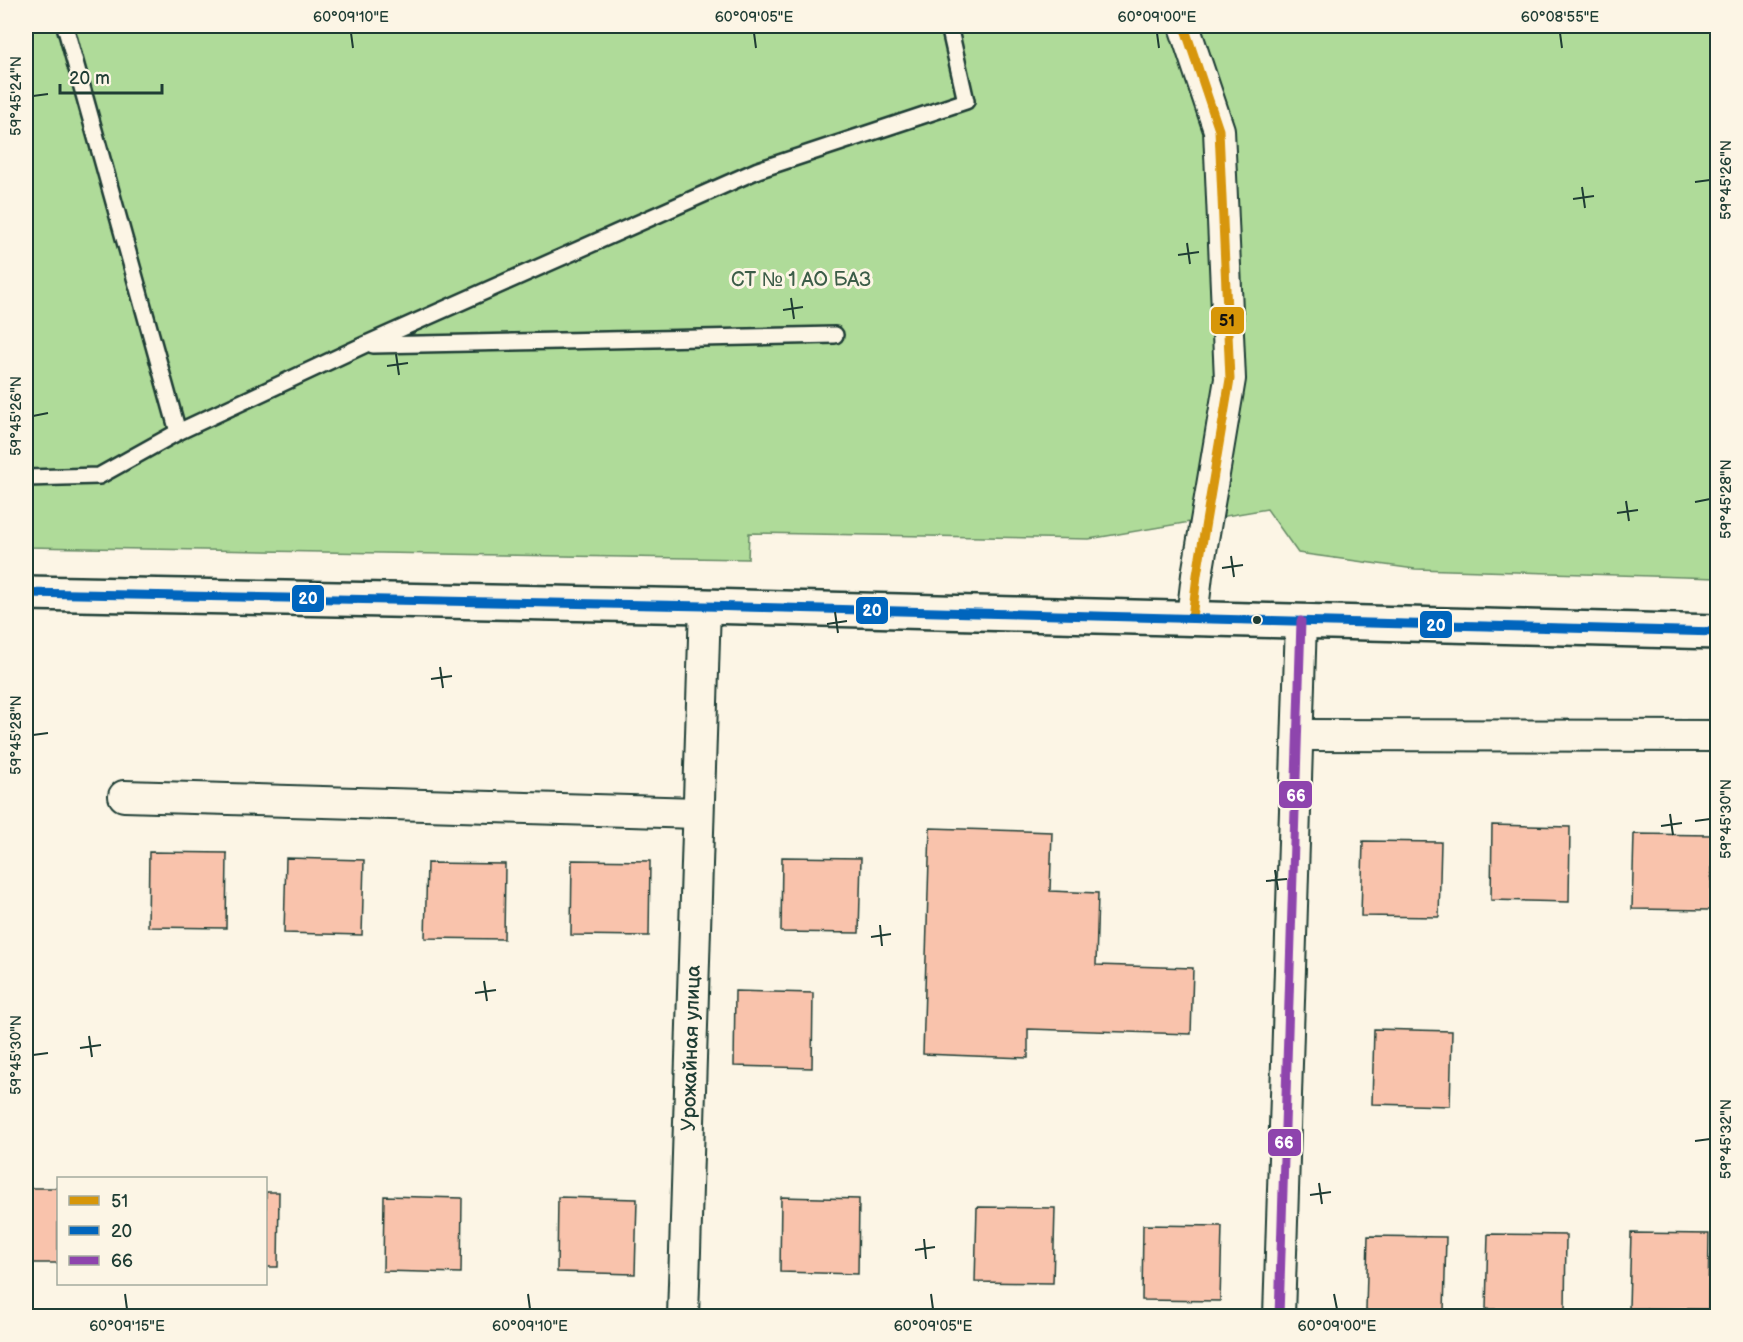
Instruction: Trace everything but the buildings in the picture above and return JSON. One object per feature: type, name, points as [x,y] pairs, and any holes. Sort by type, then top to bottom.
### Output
[{"type":"main road","points":[[26,593],[705,606],[1718,632]]},
{"type":"street","points":[[1184,26],[1219,130],[1230,380],[1197,575],[1192,618]]},
{"type":"street","name":"Урожайная улица","points":[[683,1317],[705,606]]},
{"type":"street","points":[[1279,1317],[1301,621]]},
{"type":"street","points":[[1298,735],[1718,736]]},
{"type":"street","points":[[124,796],[698,813]]},
{"type":"lane","points":[[65,26],[178,432]]},
{"type":"lane","points":[[26,478],[99,476],[178,432],[364,345],[758,170],[966,101],[949,26]]},
{"type":"lane","points":[[364,345],[836,335]]},
{"type":"green space","name":"СТ № 1 АО БАЗ","points":[[26,26],[1717,26],[1717,578],[1415,569],[1298,553],[1267,509],[1089,539],[749,533],[748,559],[26,547]]},
{"type":"transit line","name":"51","points":[[1184,26],[1219,130],[1230,379],[1197,575],[1192,618]]},
{"type":"transit line","name":"20","points":[[26,593],[705,606],[1718,632]]},
{"type":"transit line","name":"66","points":[[1279,1316],[1301,621]]}]
